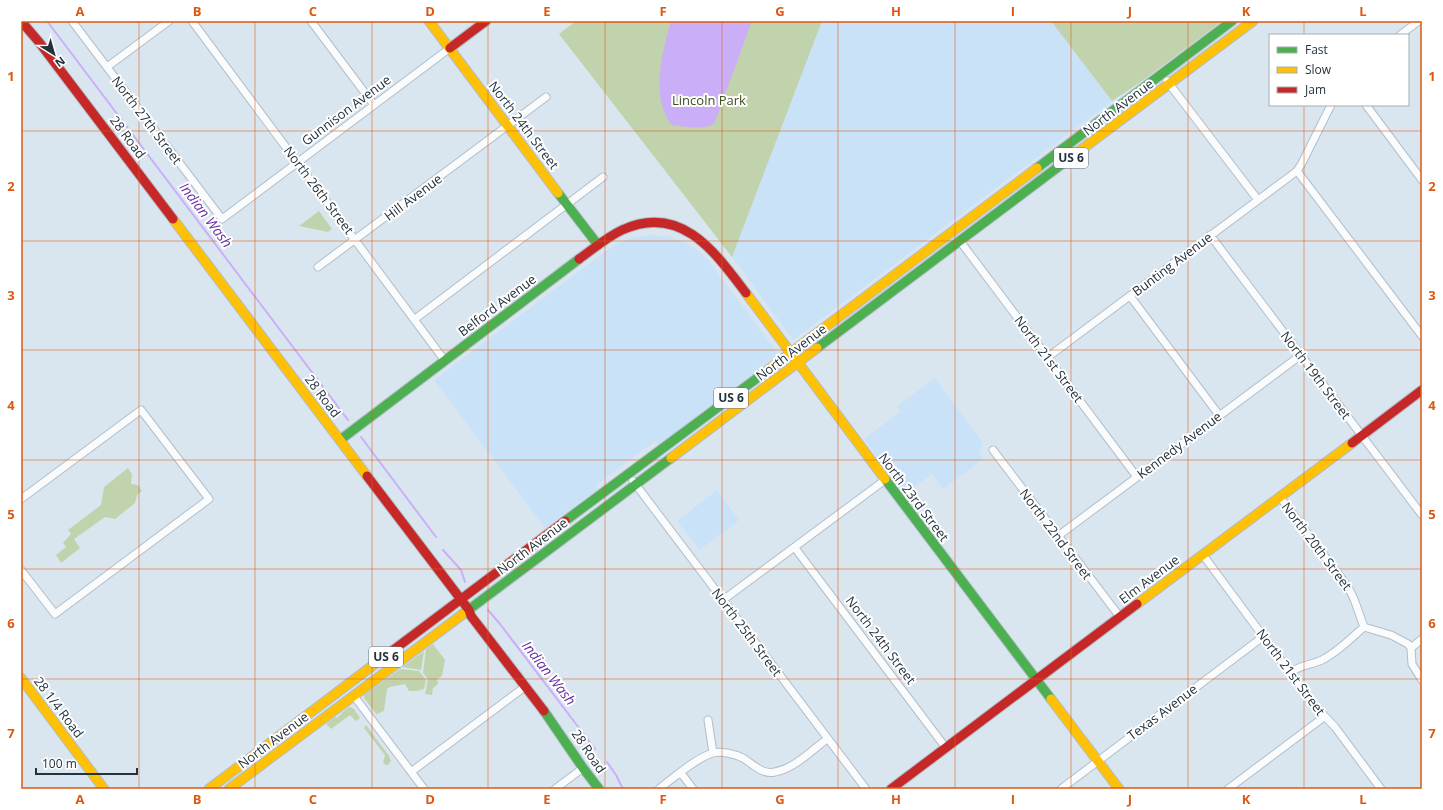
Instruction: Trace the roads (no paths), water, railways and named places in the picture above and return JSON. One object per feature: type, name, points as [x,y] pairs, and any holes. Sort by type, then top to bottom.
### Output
[{"type":"main road","name":"28 Road","points":[[21,21],[39,42],[462,600],[473,618],[558,728],[583,768],[599,789]]},
{"type":"main road","name":"North 24th Street","points":[[429,21],[598,245]]},
{"type":"main road","name":"Gunnison Avenue","points":[[450,48],[486,21]]},
{"type":"main road","name":"North Avenue","points":[[209,789],[1232,21]]},
{"type":"main road","name":"North Avenue","points":[[229,789],[1253,21]]},
{"type":"main road","points":[[1116,124],[1117,115],[1130,105],[1139,91]]},
{"type":"main road","points":[[1061,166],[1075,149],[1097,132],[1100,120]]},
{"type":"main road","points":[[1019,182],[1026,191]]},
{"type":"main road","points":[[960,241],[963,231],[983,216],[985,207]]},
{"type":"main road","name":"Belford Avenue","points":[[340,440],[598,245],[625,229],[642,225],[663,224],[683,228]]},
{"type":"main road","name":"North 23rd Street","points":[[683,228],[700,238],[716,253],[884,480],[1119,789]]},
{"type":"main road","points":[[918,272],[926,261],[948,244],[953,231]]},
{"type":"main road","name":"Elm Avenue","points":[[891,789],[1422,390]]},
{"type":"main road","points":[[556,544],[561,534],[582,518],[594,501]]},
{"type":"main road","points":[[510,579],[517,568],[541,550],[546,537]]},
{"type":"main road","points":[[354,696],[359,685],[379,670],[394,651]]},
{"type":"main road","name":"28 1/4 Road","points":[[21,678],[104,789]]},
{"type":"main road","points":[[303,734],[316,718],[339,701],[342,690]]},
{"type":"main road","points":[[257,753],[267,761]]},
{"type":"street","name":"North 27th Street","points":[[72,21],[222,219]]},
{"type":"street","points":[[107,67],[169,21]]},
{"type":"street","name":"North 26th Street","points":[[192,21],[445,361]]},
{"type":"street","points":[[311,21],[374,105]]},
{"type":"street","points":[[1401,34],[1419,21]]},
{"type":"street","name":"Gunnison Avenue","points":[[222,219],[450,48]]},
{"type":"street","points":[[1162,74],[1258,200]]},
{"type":"street","name":"Hill Avenue","points":[[318,267],[546,97]]},
{"type":"street","points":[[1330,106],[1297,171],[1422,336]]},
{"type":"street","points":[[1367,106],[1422,180]]},
{"type":"street","name":"Bunting Avenue","points":[[1048,357],[1297,171]]},
{"type":"street","points":[[414,319],[603,177]]},
{"type":"street","name":"North 19th Street","points":[[1210,235],[1422,515]]},
{"type":"street","name":"North 21st Street","points":[[960,241],[1138,477]]},
{"type":"street","points":[[1130,296],[1220,416]]},
{"type":"street","name":"Kennedy Avenue","points":[[1058,536],[1300,355]]},
{"type":"street","points":[[21,499],[141,410],[209,499],[55,614],[21,571]]},
{"type":"street","name":"North 22nd Street","points":[[993,450],[1120,617]]},
{"type":"street","name":"North 25th Street","points":[[628,475],[866,789]]},
{"type":"street","points":[[723,600],[795,548],[884,480]]},
{"type":"street","name":"North 20th Street","points":[[1280,497],[1348,587],[1364,627]]},
{"type":"street","name":"North 24th Street","points":[[795,548],[946,748]]},
{"type":"street","name":"North 21st Street","points":[[1203,555],[1314,705],[1335,727],[1381,789]]},
{"type":"street","points":[[1290,673],[1298,667],[1330,656],[1364,627],[1391,635],[1404,642],[1410,648],[1412,664],[1422,680]]},
{"type":"street","name":"Texas Avenue","points":[[1061,789],[1264,636]]},
{"type":"street","points":[[1410,648],[1422,639]]},
{"type":"street","points":[[411,772],[526,686]]},
{"type":"street","points":[[354,696],[424,789]]},
{"type":"street","points":[[1228,789],[1324,717]]},
{"type":"street","points":[[708,720],[713,753]]},
{"type":"street","points":[[659,789],[696,762],[713,753],[738,756],[760,770],[770,773],[793,765],[827,739]]},
{"type":"street","points":[[555,789],[583,768]]},
{"type":"street","points":[[681,772],[693,789]]},
{"type":"waterway","name":"Indian Wash","points":[[47,21],[348,420]]},
{"type":"waterway","name":"Indian Wash","points":[[361,437],[436,537]]},
{"type":"waterway","name":"Indian Wash","points":[[443,550],[461,570],[465,582]]},
{"type":"waterway","name":"Indian Wash","points":[[488,610],[595,749]]},
{"type":"waterway","name":"Indian Wash","points":[[607,762],[623,789]]},
{"type":"park label","name":"Lincoln Park","points":[[709,100]]}]
